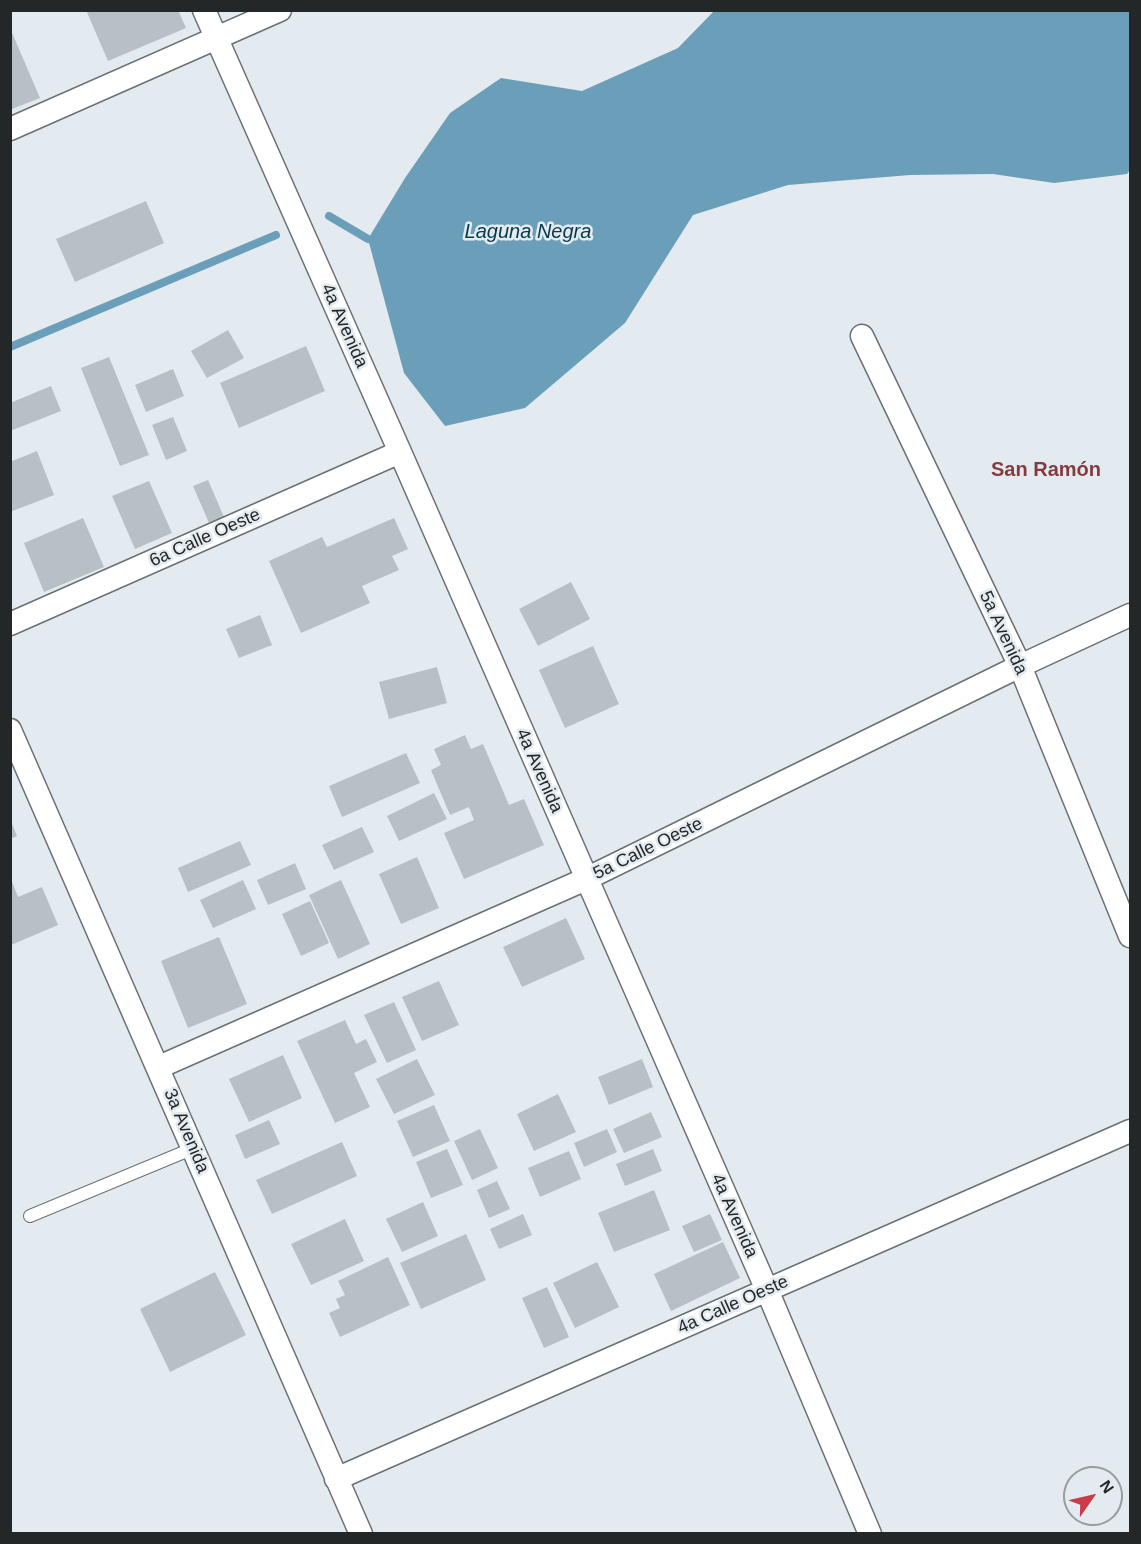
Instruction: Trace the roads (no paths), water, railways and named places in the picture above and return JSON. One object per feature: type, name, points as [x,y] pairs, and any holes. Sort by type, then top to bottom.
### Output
[{"type":"street","name":"4a Avenida","points":[[204,10],[767,1290],[870,1533]]},
{"type":"street","points":[[10,129],[280,10]]},
{"type":"street","name":"5a Avenida","points":[[862,336],[1020,666],[1131,936]]},
{"type":"street","name":"6a Calle Oeste","points":[[10,624],[400,452]]},
{"type":"street","name":"5a Calle Oeste","points":[[159,1067],[586,879],[1020,666],[1131,615]]},
{"type":"street","name":"3a Avenida","points":[[10,730],[361,1533]]},
{"type":"street","name":"4a Calle Oeste","points":[[336,1479],[1131,1131]]},
{"type":"lane","points":[[30,1216],[194,1148]]},
{"type":"water","name":"Laguna Negra","points":[[714,11],[1130,11],[1130,170],[1127,174],[1054,183],[993,174],[910,175],[788,185],[693,215],[625,323],[525,408],[445,426],[404,373],[368,239],[405,178],[450,113],[501,78],[582,91],[678,48]]},
{"type":"waterway","points":[[329,216],[368,239]]},
{"type":"waterway","points":[[10,347],[276,235]]},
{"type":"district","name":"San Ramón","points":[[1046,470]]}]
